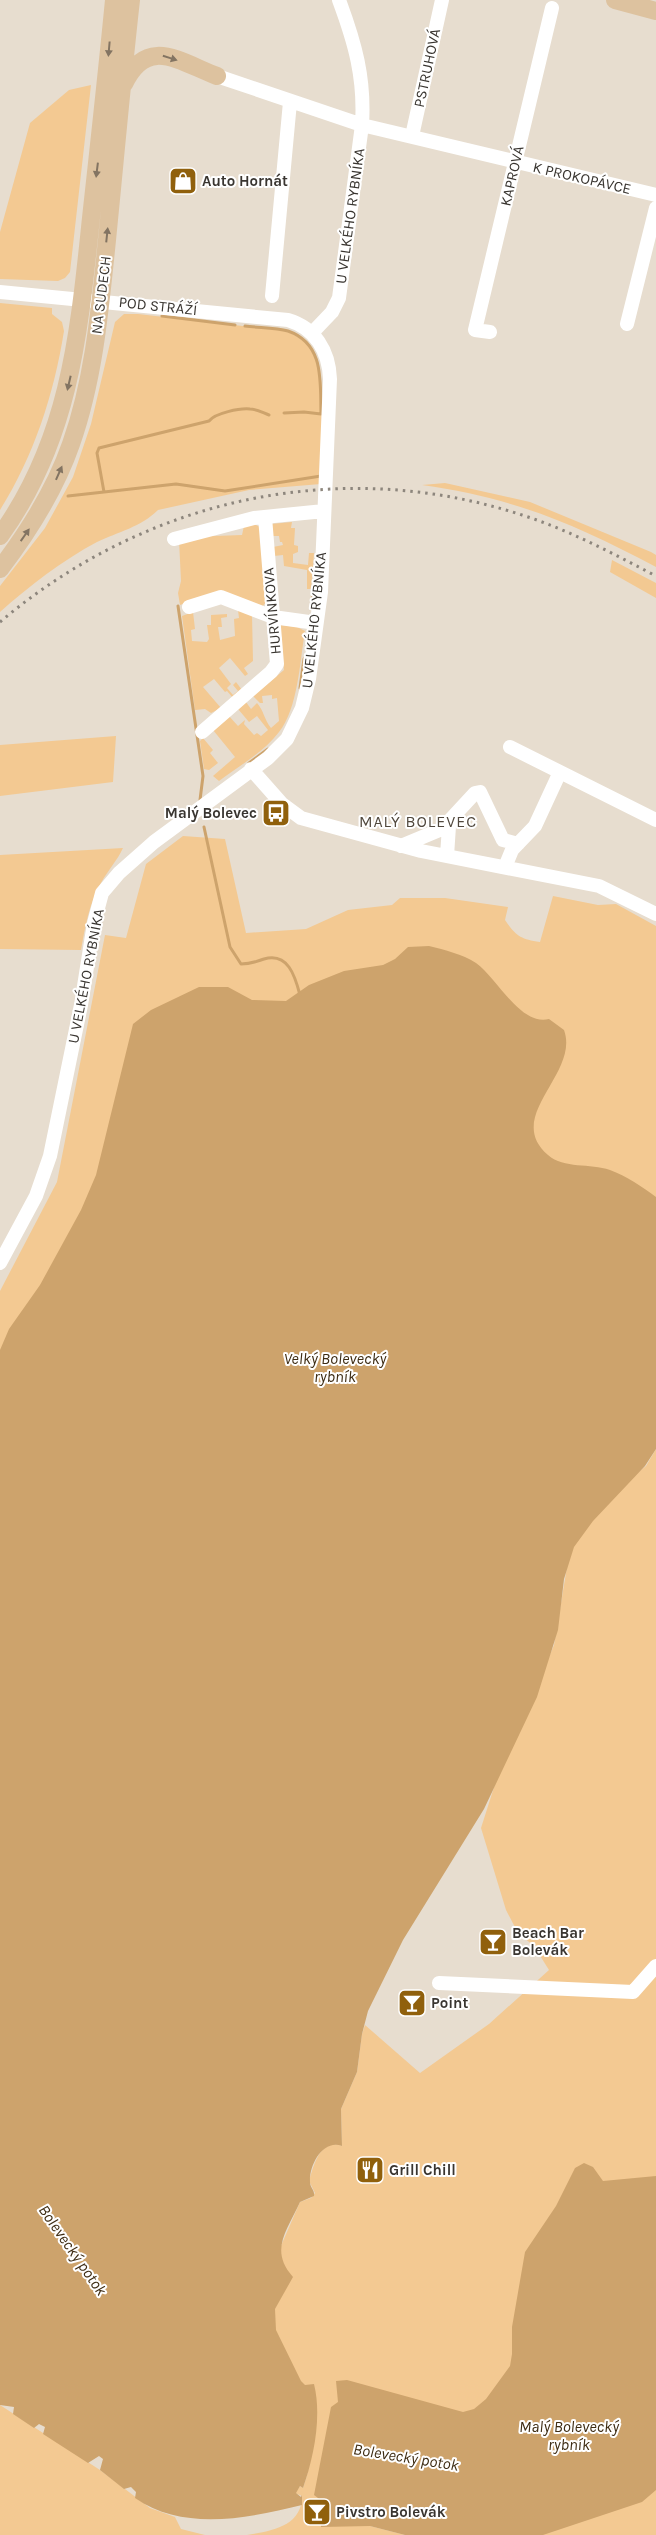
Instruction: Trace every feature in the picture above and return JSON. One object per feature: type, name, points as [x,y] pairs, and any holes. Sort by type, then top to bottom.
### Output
[{"type":"main road","name":"NA SUDECH","points":[[0,536],[28,492],[52,438],[70,380],[82,299],[114,0]]},
{"type":"main road","name":"NA SUDECH","points":[[0,569],[28,530],[46,499],[70,446],[88,386],[101,301],[131,0]]},
{"type":"main road","points":[[615,0],[656,10]]},
{"type":"main road","points":[[121,89],[134,65],[150,56],[170,57],[217,76]]},
{"type":"street","name":"U VELKÉHO RYBNÍKA","points":[[0,1263],[36,1196],[50,1156],[81,1005],[94,923],[102,893],[119,873],[154,842],[251,770],[287,739],[295,726],[310,679],[321,592],[330,371],[323,347],[312,333],[332,312],[339,298],[362,125],[363,103],[360,67],[339,0]]},
{"type":"street","name":"PSTRUHOVÁ","points":[[412,136],[442,0]]},
{"type":"street","name":"KAPROVÁ","points":[[490,332],[475,330],[552,8]]},
{"type":"street","points":[[217,76],[362,125]]},
{"type":"street","points":[[272,296],[290,102]]},
{"type":"street","name":"K PROKOPÁVCE","points":[[362,125],[656,195]]},
{"type":"street","points":[[627,324],[656,208]]},
{"type":"street","name":"POD STRÁŽÍ","points":[[0,292],[281,318],[300,324],[312,333]]},
{"type":"street","points":[[174,539],[265,517],[324,511]]},
{"type":"street","name":"HURVÍNKOVA","points":[[202,732],[275,668],[277,664],[265,517]]},
{"type":"street","points":[[189,607],[221,597],[273,617],[316,623]]},
{"type":"street","points":[[510,747],[656,820]]},
{"type":"street","points":[[251,770],[282,804],[301,818],[401,846],[599,886],[656,914]]},
{"type":"street","points":[[505,867],[508,857],[535,826],[560,772]]},
{"type":"street","points":[[446,856],[450,820],[475,793],[480,792],[503,840],[518,844]]},
{"type":"street","points":[[401,846],[449,826]]},
{"type":"street","points":[[438,1983],[633,1992],[656,1966]]},
{"type":"shaded area","points":[[91,85],[70,272],[65,278],[58,281],[0,279],[0,232],[30,123],[69,90]]},
{"type":"shaded area","points":[[0,303],[52,308],[52,314],[62,322],[64,331],[55,378],[41,424],[23,468],[0,510]]},
{"type":"shaded area","points":[[124,314],[286,331],[304,342],[317,358],[320,369],[322,401],[321,484],[249,490],[158,510],[137,525],[97,542],[59,565],[0,612],[0,586],[45,528],[73,477],[91,424],[115,322]]},
{"type":"shaded area","points":[[445,483],[530,502],[651,552],[656,555],[656,567],[571,526],[515,505],[455,490],[422,485]]},
{"type":"shaded area","points":[[292,522],[291,528],[295,528],[294,545],[298,546],[298,552],[293,554],[293,563],[308,565],[309,553],[314,553],[311,589],[307,589],[307,570],[284,566],[283,555],[274,556],[273,547],[283,545],[280,542],[279,536],[272,536],[271,524]]},
{"type":"shaded area","points":[[254,524],[260,527],[267,601],[262,607],[222,591],[180,605],[178,593],[181,581],[179,540],[188,537],[242,535],[244,526]]},
{"type":"shaded area","points":[[612,560],[656,583],[656,598],[610,572]]},
{"type":"shaded area","points":[[238,610],[252,615],[253,661],[244,668],[248,674],[245,676],[230,658],[219,668],[231,684],[227,688],[233,695],[238,691],[233,685],[236,682],[242,690],[233,698],[214,679],[203,687],[221,708],[211,713],[205,709],[195,710],[182,616],[193,612],[195,629],[191,630],[192,641],[207,642],[209,639],[207,625],[211,625],[211,615],[227,614],[227,617],[221,618],[222,627],[218,627],[220,640],[235,636],[234,619],[239,618]]},
{"type":"shaded area","points":[[280,625],[297,627],[305,631],[297,684],[290,711],[279,732],[266,746],[219,781],[213,776],[235,757],[213,730],[229,716],[238,726],[245,720],[244,724],[254,735],[257,733],[261,736],[268,730],[257,716],[249,722],[238,709],[246,702],[251,709],[257,703],[271,728],[279,721],[277,698],[272,699],[272,695],[262,696],[263,703],[260,703],[253,696],[284,670]]},
{"type":"shaded area","points":[[116,736],[113,782],[0,796],[0,745]]},
{"type":"shaded area","points":[[203,738],[213,750],[210,753],[218,763],[209,770],[204,769],[200,741]]},
{"type":"shaded area","points":[[183,836],[225,839],[246,933],[306,929],[348,910],[392,905],[400,898],[445,898],[508,907],[505,920],[512,930],[523,938],[540,942],[553,896],[598,905],[616,904],[656,926],[656,1237],[0,1477],[0,1291],[57,1182],[105,935],[126,938],[146,864]]},
{"type":"shaded area","points":[[123,848],[93,899],[81,950],[0,949],[0,855]]},
{"type":"shaded area","points":[[656,1449],[656,2322],[553,2346],[370,2526],[405,2535],[247,2535],[275,2529],[284,2525],[297,2514],[301,2506],[302,2496],[295,2493],[300,2486],[303,2488],[309,2469],[317,2408],[241,2328],[286,2269],[280,2256],[280,2248],[300,2202],[311,2198],[315,2193],[309,2181],[319,2154],[328,2146],[342,2146],[341,2109],[357,2072],[365,2025],[420,2073],[489,2024],[549,1970],[534,1946],[518,1933],[506,1910],[481,1828],[496,1781],[554,1645],[568,1561],[539,1552],[646,1466]]},
{"type":"shaded area","points":[[656,2377],[656,2535],[502,2535]]},
{"type":"shaded area","points":[[0,2405],[100,2470],[150,2508],[175,2517],[181,2529],[205,2535],[0,2535]]},
{"type":"water","name":"Velký Bolevecký rybník","points":[[429,946],[459,955],[476,963],[519,1009],[538,1019],[549,1019],[564,1030],[566,1046],[562,1063],[545,1094],[534,1125],[536,1140],[548,1155],[569,1164],[610,1170],[634,1182],[656,1197],[656,1449],[645,1466],[593,1521],[574,1547],[564,1579],[558,1630],[537,1697],[484,1809],[403,1940],[368,2011],[362,2034],[357,2072],[341,2109],[342,2146],[329,2146],[318,2155],[310,2175],[310,2184],[314,2196],[300,2202],[286,2231],[281,2249],[282,2258],[293,2277],[275,2309],[276,2330],[301,2381],[305,2385],[314,2384],[317,2409],[316,2436],[310,2463],[303,2488],[300,2486],[296,2493],[301,2497],[302,2495],[302,2505],[238,2517],[195,2519],[154,2509],[135,2498],[136,2492],[131,2487],[124,2489],[100,2470],[103,2459],[99,2456],[88,2463],[43,2434],[45,2427],[39,2424],[34,2428],[13,2414],[14,2407],[0,2405],[0,1350],[9,1329],[40,1285],[81,1210],[96,1175],[133,1024],[151,1010],[199,987],[228,987],[252,1000],[286,1001],[309,985],[344,971],[383,965],[395,959],[408,947]]},
{"type":"water","name":"Malý Bolevecký rybník","points":[[584,2163],[593,2167],[603,2181],[656,2176],[656,2490],[642,2502],[543,2535],[405,2535],[370,2526],[321,2527],[322,2501],[314,2495],[331,2407],[338,2402],[336,2381],[347,2380],[463,2412],[474,2409],[486,2399],[510,2366],[512,2327],[525,2252],[556,2206],[575,2168]]},
{"type":"waterway","points":[[162,316],[235,325]]},
{"type":"waterway","points":[[245,326],[288,331],[300,337],[309,345],[314,355],[320,377],[321,414],[304,412],[284,413]]},
{"type":"waterway","points":[[104,492],[97,453],[99,448],[209,421],[222,413],[234,410],[253,409],[269,415]]},
{"type":"waterway","points":[[68,496],[176,484],[225,491],[321,476]]},
{"type":"waterway","points":[[311,609],[315,580]]},
{"type":"waterway","points":[[178,606],[203,776],[200,800]]},
{"type":"waterway","points":[[300,688],[304,659]]},
{"type":"waterway","points":[[249,763],[268,749]]},
{"type":"waterway","points":[[204,827],[230,947],[241,964],[272,958],[285,962],[293,973],[300,995]]},
{"type":"railway","points":[[0,622],[57,580],[117,545],[181,518],[247,500],[315,490],[384,489],[453,497],[522,515],[557,528],[590,542],[656,576]]},
{"type":"place","name":"Auto Hornát","points":[[183,181]]},
{"type":"place","name":"Malý Bolevec","points":[[276,813]]},
{"type":"place","name":"Beach Bar Bolevák","points":[[493,1942]]},
{"type":"place","name":"Point","points":[[412,2003]]},
{"type":"place","name":"Grill Chill","points":[[370,2170]]},
{"type":"place","name":"Pivstro Bolevák","points":[[317,2512]]},
{"type":"district","name":"MALÝ BOLEVEC","points":[[418,821]]},
{"type":"water label","name":"Bolevecký potok","points":[[73,2250]]},
{"type":"water label","name":"Bolevecký potok","points":[[406,2457]]}]
